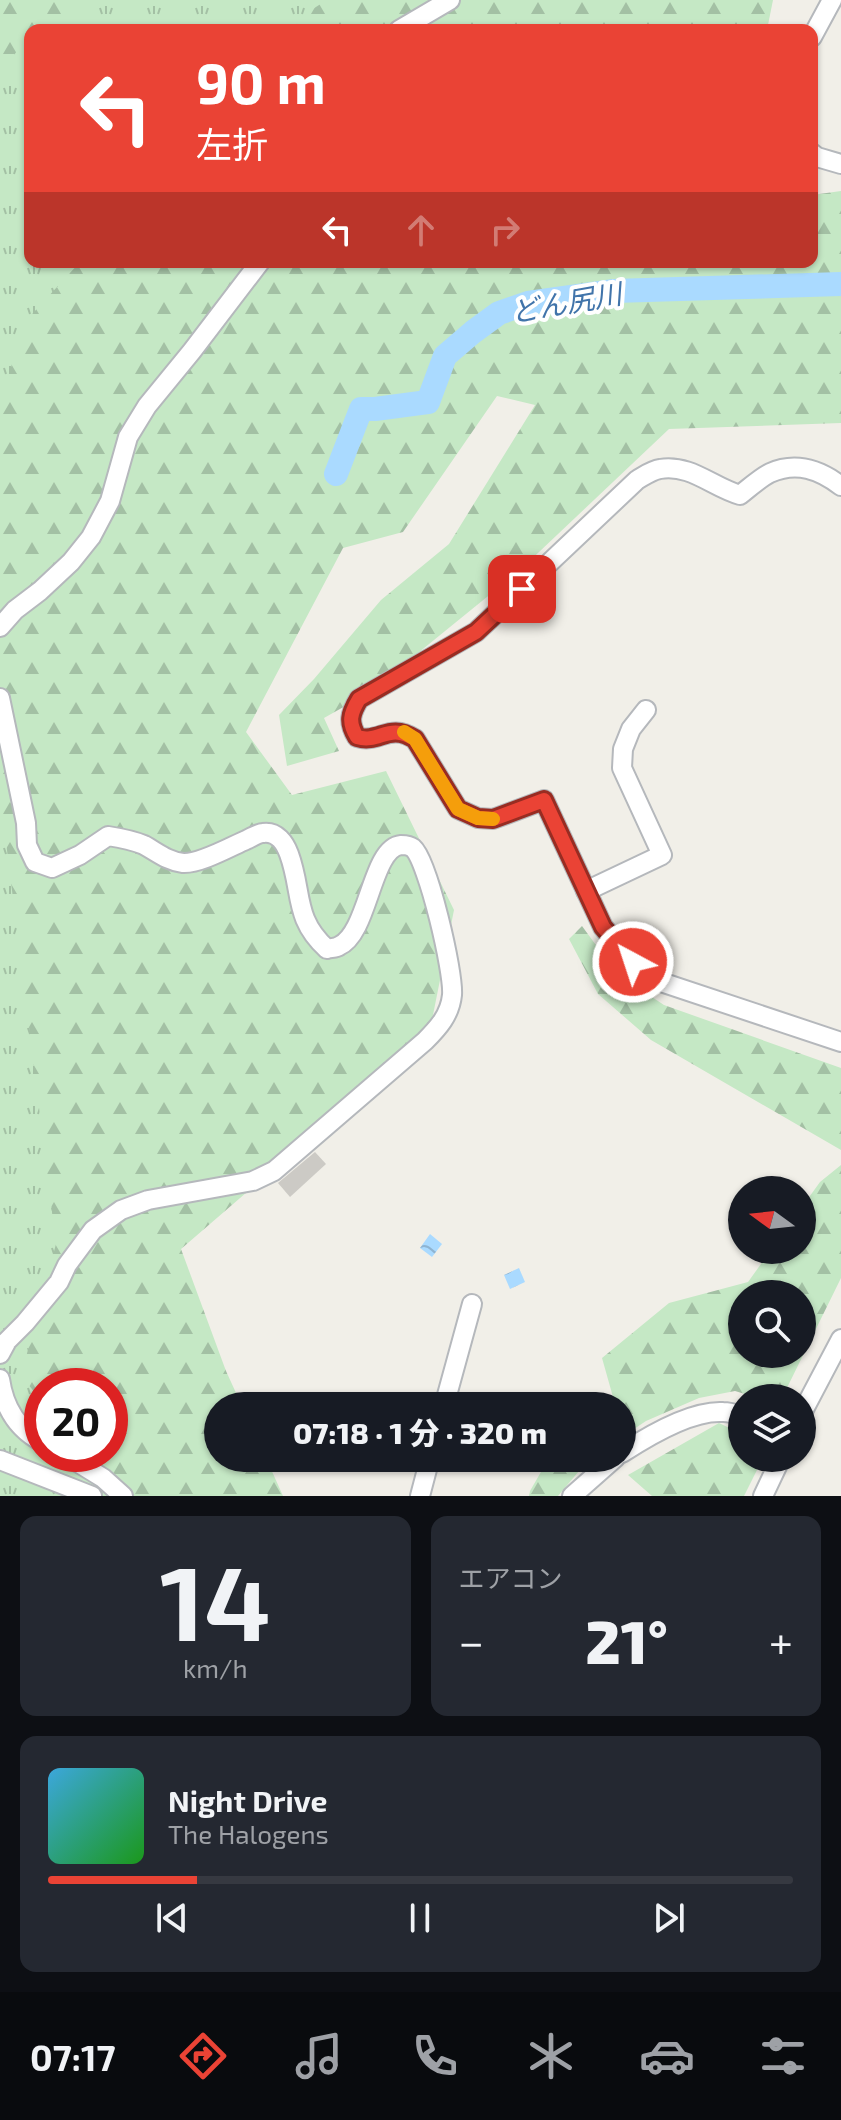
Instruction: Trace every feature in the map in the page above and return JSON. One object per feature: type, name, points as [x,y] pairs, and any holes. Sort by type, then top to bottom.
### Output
[{"type":"street","points":[[409,24],[450,0]]},
{"type":"street","points":[[818,26],[832,0]]},
{"type":"street","points":[[818,157],[841,164]]},
{"type":"street","points":[[0,627],[15,610],[71,562],[91,537],[110,501],[128,437],[255,268]]},
{"type":"street","points":[[841,486],[825,473],[807,468],[789,468],[770,473],[740,495],[724,491],[698,474],[678,469],[658,469],[637,480],[476,632],[359,699],[351,711],[350,724],[357,737],[367,740],[391,732],[405,732],[415,739],[458,809],[478,818],[493,819],[544,800],[603,927],[633,962],[664,983],[841,1042]]},
{"type":"street","points":[[0,698],[26,823],[27,845],[35,862],[52,868],[80,855],[108,836],[126,838],[162,857],[185,863],[263,832],[274,834],[284,842],[290,857],[299,903],[309,930],[327,949],[342,945],[356,928],[385,857],[394,846],[405,845],[413,848],[424,865],[444,933],[452,995],[443,1023],[425,1041],[274,1171],[253,1181],[148,1200],[121,1210],[93,1230],[67,1265],[59,1282],[7,1341],[0,1354]]},
{"type":"street","points":[[586,891],[662,855],[622,768],[623,749],[631,729],[646,710]]},
{"type":"street","points":[[448,1392],[472,1304]]},
{"type":"street","points":[[816,1386],[841,1339]]},
{"type":"street","points":[[0,1379],[2,1395],[15,1421],[24,1428]]},
{"type":"street","points":[[636,1445],[675,1424],[706,1413],[728,1413]]},
{"type":"street","points":[[0,1460],[92,1496]]},
{"type":"street","points":[[93,1472],[123,1496]]},
{"type":"street","points":[[420,1496],[426,1472]]},
{"type":"street","points":[[572,1496],[599,1472]]},
{"type":"street","points":[[763,1496],[774,1472]]},
{"type":"green space","points":[[0,0],[534,0],[496,24],[24,24],[24,268],[243,268],[147,1392],[128,1454],[128,1368],[24,1368],[24,1472],[122,1472],[115,1496],[0,1496]]},
{"type":"green space","points":[[0,0],[95,0],[59,24],[24,24],[24,47],[0,63]]},
{"type":"green space","points":[[327,0],[773,0],[768,24],[297,24]]},
{"type":"green space","points":[[841,191],[841,423],[669,429],[520,570],[370,692],[324,718],[339,751],[287,766],[279,715],[381,600],[449,544],[535,405],[497,396],[403,532],[343,548],[246,732],[292,795],[386,771],[454,910],[429,1035],[181,1249],[236,1392],[204,1392],[204,1472],[272,1472],[283,1496],[124,1496],[103,1472],[128,1472],[128,1368],[24,1368],[24,1380],[21,1376],[56,1244],[0,772],[0,407],[23,324],[74,268],[818,268],[818,194]]},
{"type":"green space","points":[[582,926],[617,974],[664,1005],[841,1068],[841,1150],[651,1040],[598,994],[569,939]]},
{"type":"green space","points":[[841,1165],[841,1278],[816,1329],[816,1280],[749,1280],[761,1264],[816,1264],[816,1188]]},
{"type":"green space","points":[[728,1287],[728,1368],[797,1368],[789,1384],[728,1384],[728,1392],[699,1398],[636,1428],[636,1392],[612,1392],[602,1358],[669,1303]]},
{"type":"green space","points":[[719,1423],[728,1427],[728,1472],[756,1472],[744,1496],[652,1496],[628,1475]]},
{"type":"green space","points":[[541,1472],[578,1472],[558,1496],[529,1496]]},
{"type":"water","points":[[430,1234],[442,1244],[432,1257],[420,1248]]},
{"type":"water","points":[[519,1268],[525,1282],[510,1289],[504,1275]]},
{"type":"building","points":[[315,1152],[326,1164],[290,1197],[278,1183]]},
{"type":"waterway","name":"どん尻川","points":[[336,474],[361,409],[428,402],[445,356],[499,313],[528,303],[614,291],[841,284]]},
{"type":"slow traffic","points":[[404,732],[415,739],[458,809],[478,818],[493,819]]},
{"type":"route","points":[[522,589],[476,632],[359,699],[351,711],[350,724],[357,737],[367,740],[391,732],[405,732],[415,739],[458,809],[478,818],[493,819],[544,800],[603,927],[633,962]]}]
